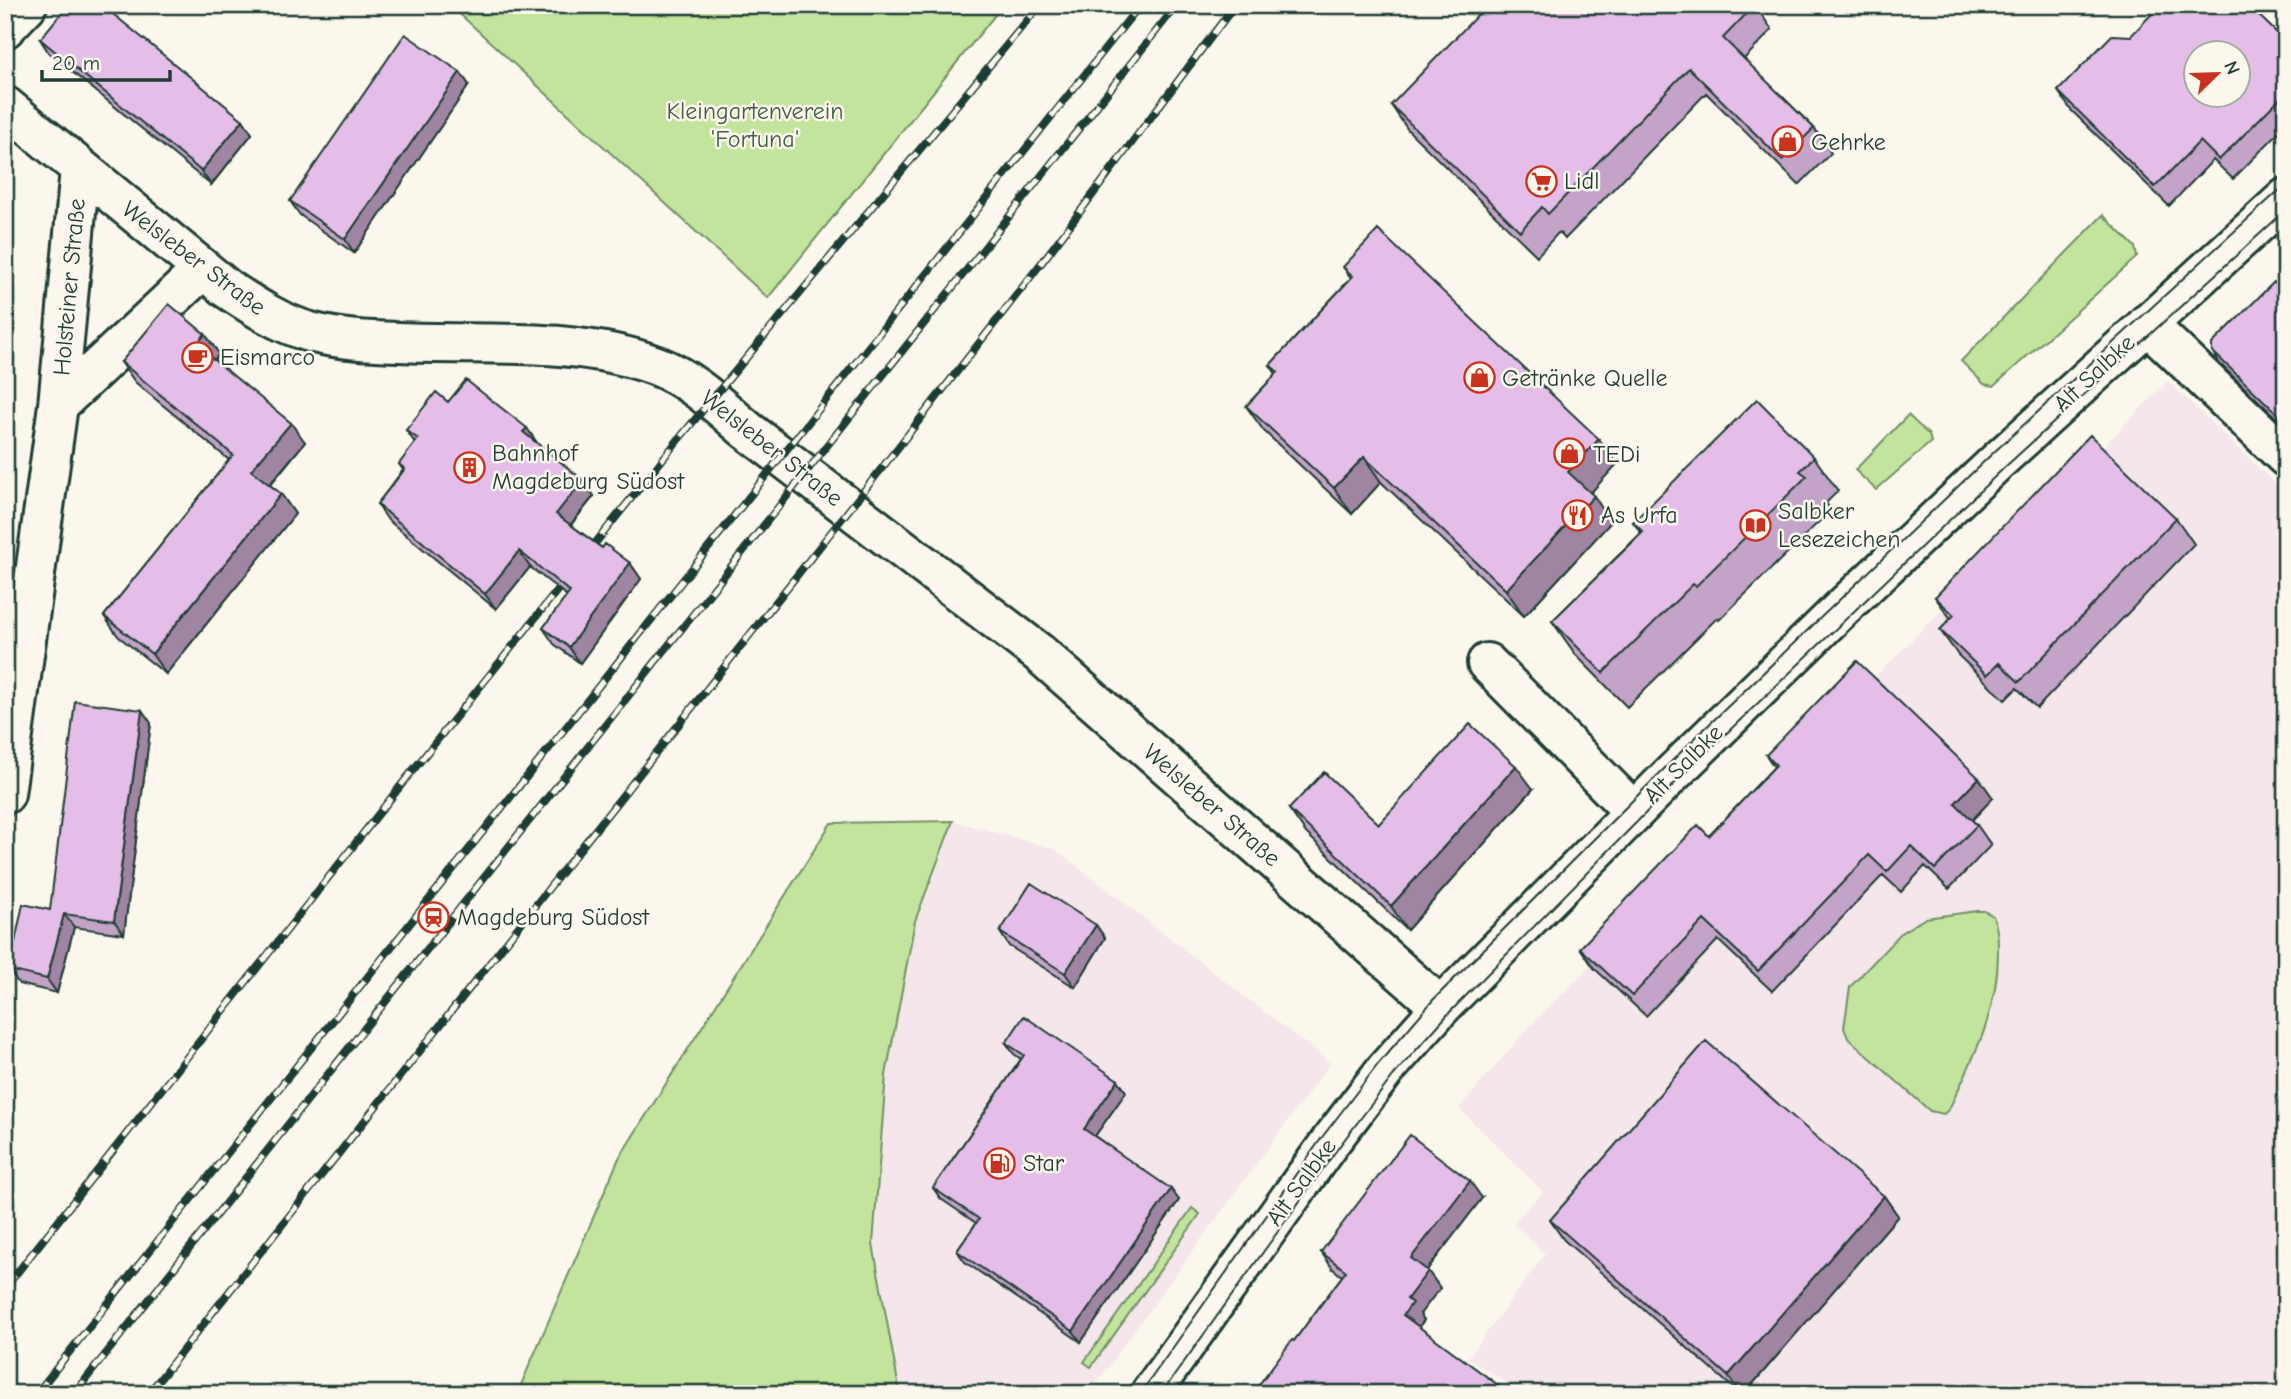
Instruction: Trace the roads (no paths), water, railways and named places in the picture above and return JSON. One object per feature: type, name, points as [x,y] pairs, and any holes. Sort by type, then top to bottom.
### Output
[{"type":"street","points":[[5,28],[27,5]]},
{"type":"street","name":"Welsleber Straße","points":[[5,106],[202,270],[268,315],[293,326],[353,340],[575,348],[640,361],[678,377],[715,402],[747,430],[1039,653],[1441,1007]]},
{"type":"street","name":"Holsteiner Straße","points":[[6,791],[58,405],[80,169]]},
{"type":"street","name":"Alt Salbke","points":[[1150,1394],[1330,1142],[1386,1069],[1441,1007],[1636,810],[1841,609],[2286,198]]},
{"type":"street","name":"Holsteiner Straße","points":[[58,405],[202,270]]},
{"type":"street","points":[[2147,324],[2286,457]]},
{"type":"street","points":[[1487,663],[1627,805],[1636,810]]},
{"type":"tram line","points":[[1140,1394],[1323,1136],[1379,1063],[1433,1000],[1697,736],[1993,453],[2286,184]]},
{"type":"tram line","points":[[1161,1394],[1338,1148],[1393,1076],[1450,1012],[1686,772],[2005,467],[2286,210]]},
{"type":"railway","points":[[5,1288],[406,779],[678,440],[1040,5]]},
{"type":"railway","points":[[36,1394],[1140,5]]},
{"type":"railway","points":[[74,1394],[1177,5]]},
{"type":"railway","points":[[148,1394],[882,468],[1046,257],[1235,5]]},
{"type":"place","name":"Gehrke","points":[[1788,142]]},
{"type":"place","name":"Lidl","points":[[1541,181]]},
{"type":"place","name":"Eismarco","points":[[197,357]]},
{"type":"place","name":"Getränke Quelle","points":[[1479,378]]},
{"type":"place","name":"TEDi","points":[[1570,454]]},
{"type":"place","name":"Bahnhof Magdeburg Südost","points":[[469,467]]},
{"type":"place","name":"As Urfa","points":[[1578,515]]},
{"type":"place","name":"Salbker Lesezeichen","points":[[1755,525]]},
{"type":"place","name":"Magdeburg Südost","points":[[434,917]]},
{"type":"place","name":"Star","points":[[1000,1163]]},
{"type":"park label","name":"Kleingartenverein 'Fortuna'","points":[[755,125]]}]
